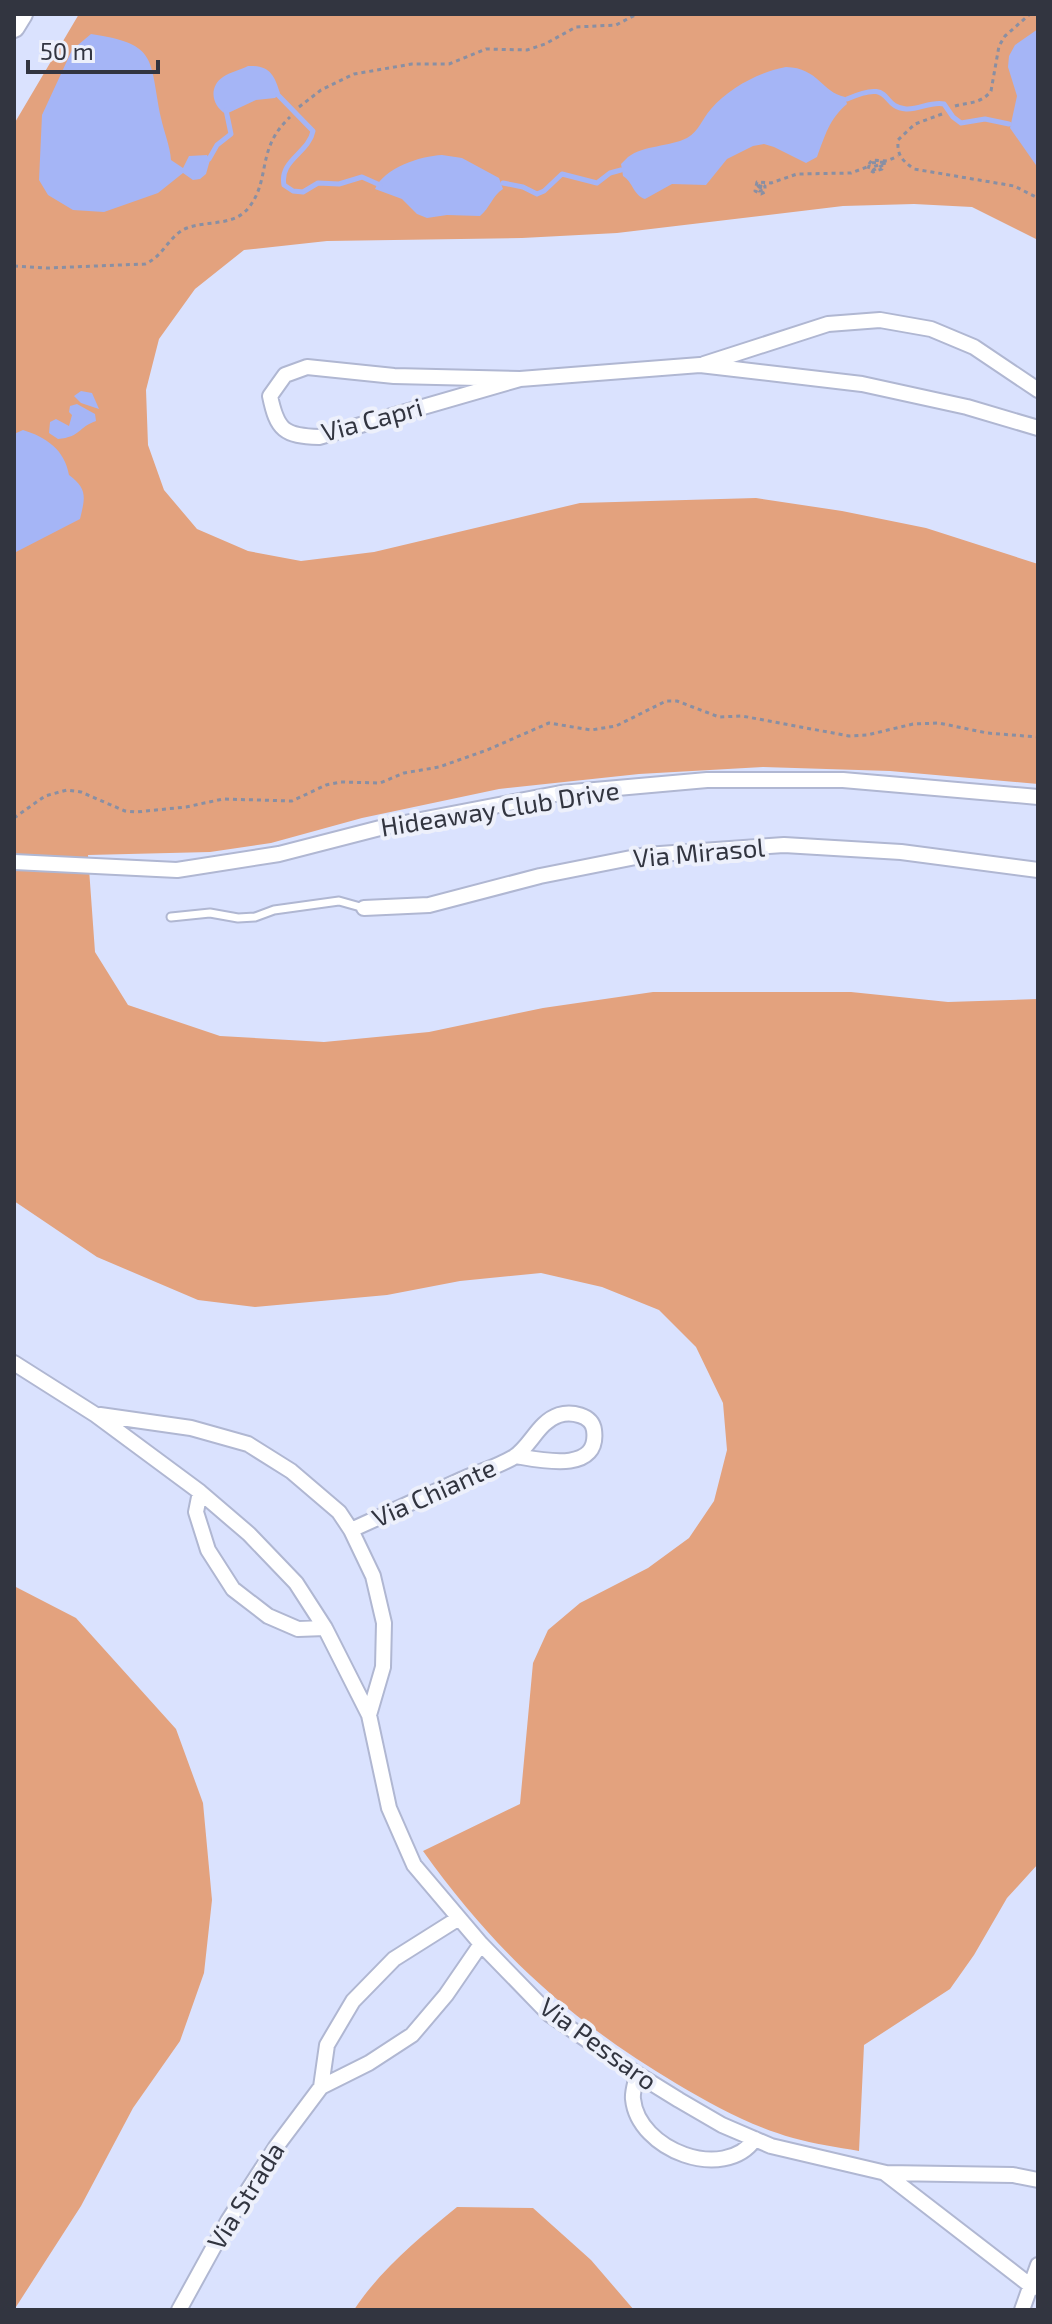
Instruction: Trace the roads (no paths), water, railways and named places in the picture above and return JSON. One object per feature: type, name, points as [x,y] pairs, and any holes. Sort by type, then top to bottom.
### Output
[{"type":"main road","points":[[14,27],[22,14]]},
{"type":"street","name":"Via Capri","points":[[700,365],[828,324],[880,320],[931,329],[974,347],[1038,390]]},
{"type":"street","name":"Via Capri","points":[[520,379],[319,437],[294,437],[275,421],[270,396],[285,375],[307,367],[394,376],[520,379],[700,365],[862,384],[967,407],[1038,428]]},
{"type":"street","name":"Hideaway Club Drive","points":[[14,862],[177,870],[279,854],[384,827],[561,793],[707,780],[843,780],[1038,797]]},
{"type":"street","name":"Via Mirasol","points":[[364,908],[429,905],[540,876],[646,855],[784,845],[901,852],[1038,870]]},
{"type":"street","name":"Via Pessaro","points":[[14,1363],[96,1415],[200,1492],[249,1534],[296,1583],[325,1628],[369,1715],[389,1808],[414,1865],[481,1944],[549,2014],[637,2074],[722,2125],[771,2146],[886,2173],[1013,2175],[1038,2180]]},
{"type":"street","name":"Via Chiante","points":[[351,1530],[516,1456],[543,1425],[562,1414],[586,1417],[593,1424],[591,1447],[572,1461],[516,1456]]},
{"type":"street","name":"Via Pessaro","points":[[96,1415],[191,1428],[248,1444],[291,1471],[339,1512],[373,1576],[384,1623],[383,1667],[369,1715]]},
{"type":"street","points":[[200,1492],[196,1512],[208,1550],[233,1589],[268,1616],[298,1629],[325,1628]]},
{"type":"street","name":"Via Strada","points":[[321,2087],[327,2045],[353,2001],[394,1959],[459,1918]]},
{"type":"street","name":"Via Strada","points":[[179,2310],[228,2221],[276,2147],[321,2087],[369,2063],[412,2035],[446,1995],[481,1944]]},
{"type":"street","points":[[637,2074],[633,2100],[640,2117],[650,2133],[668,2147],[700,2160],[721,2160],[748,2149],[755,2139]]},
{"type":"street","name":"Via Pessaro","points":[[886,2173],[1034,2287]]},
{"type":"street","points":[[1022,2310],[1034,2287],[1038,2265]]},
{"type":"lane","points":[[171,917],[210,913],[238,918],[255,917],[274,910],[339,901],[364,908]]},
{"type":"water","points":[[1038,29],[1038,168],[1010,128],[1017,96],[1008,67],[1015,45]]},
{"type":"water","points":[[91,34],[129,43],[140,49],[147,58],[152,68],[171,160],[183,168],[189,156],[207,155],[210,160],[206,174],[200,179],[193,180],[183,173],[158,193],[104,212],[73,210],[48,195],[39,180],[42,115],[72,50]]},
{"type":"water","points":[[248,66],[261,67],[270,72],[280,93],[275,98],[256,100],[226,114],[215,101],[215,86],[226,75]]},
{"type":"water","points":[[786,67],[806,71],[830,90],[845,97],[847,104],[832,122],[817,157],[806,163],[774,147],[764,144],[753,146],[727,159],[706,185],[672,184],[645,199],[623,176],[621,164],[628,157],[641,150],[687,138],[718,101],[736,88],[755,77]]},
{"type":"water","points":[[442,155],[462,158],[499,178],[503,189],[480,216],[427,218],[417,214],[402,199],[375,189],[394,169]]},
{"type":"water","points":[[81,391],[92,393],[99,409],[81,403],[74,396]]},
{"type":"water","points":[[77,404],[95,414],[96,421],[65,438],[58,439],[49,433],[50,422],[56,419],[69,426],[72,415],[70,406]]},
{"type":"water","points":[[23,430],[39,436],[59,452],[69,475],[82,490],[84,500],[80,519],[16,552],[14,434]]},
{"type":"waterway","points":[[847,99],[862,93],[880,92],[892,104],[906,109],[944,104],[961,123],[985,119],[1009,124]]},
{"type":"waterway","points":[[278,95],[313,131],[306,145],[286,169],[284,185],[293,191],[303,192],[318,183],[339,184],[362,177],[380,185]]},
{"type":"waterway","points":[[209,159],[217,145],[231,134],[226,110]]},
{"type":"waterway","points":[[503,183],[537,194],[562,174],[597,183],[610,173],[621,170]]}]
